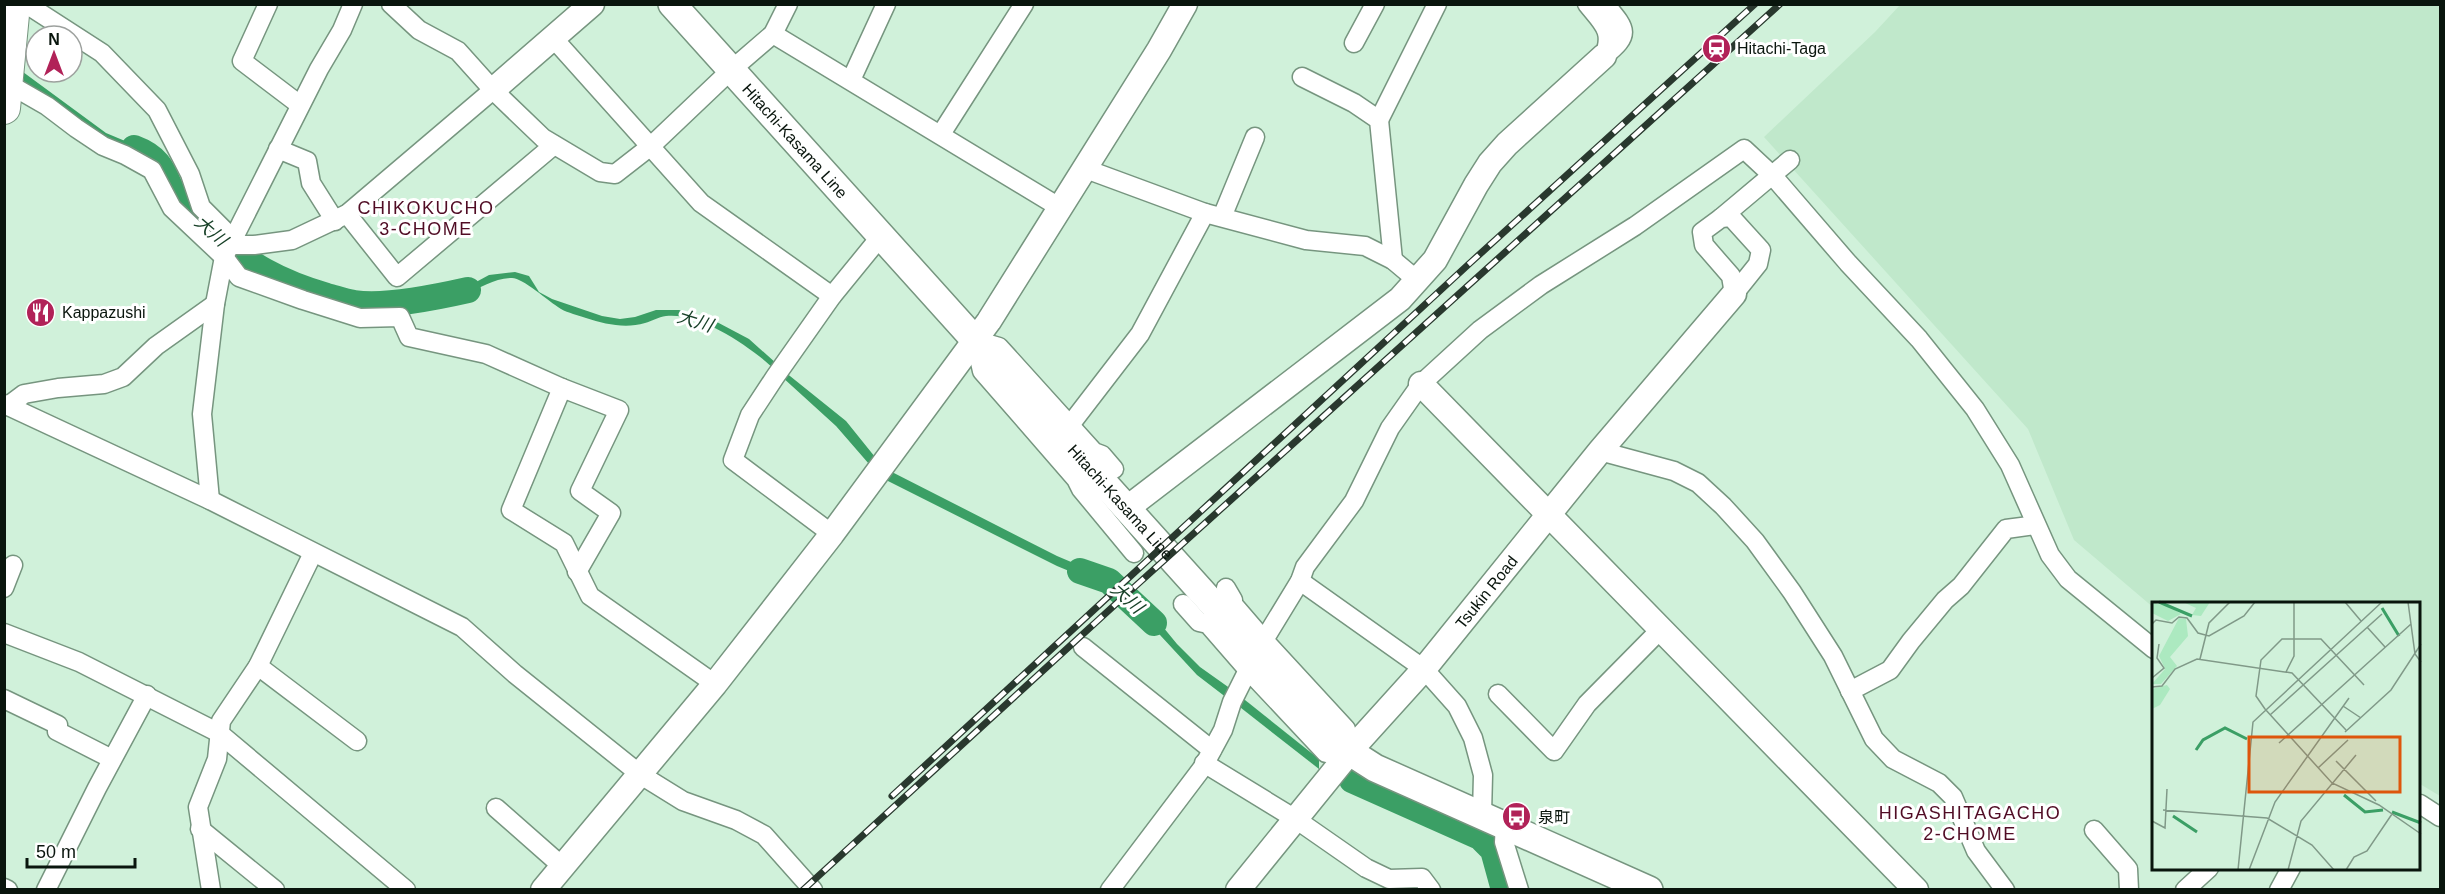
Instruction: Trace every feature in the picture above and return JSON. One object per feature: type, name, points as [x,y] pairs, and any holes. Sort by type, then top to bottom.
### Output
[{"type":"highway","points":[[6,86],[14,4]]},
{"type":"main road","name":"Hitachi-Kasama Line","points":[[672,4],[1291,692],[1350,752],[1375,768],[1649,890]]},
{"type":"street","points":[[26,4],[102,52],[157,110],[190,174],[201,207],[229,247],[239,277],[360,318],[400,317],[409,337],[486,354],[562,388],[619,410],[580,491],[611,513],[577,572]]},
{"type":"street","points":[[268,4],[242,61],[300,105]]},
{"type":"street","points":[[210,500],[202,414],[215,304],[229,247],[300,105],[342,30],[353,4]]},
{"type":"street","points":[[391,4],[419,30],[458,51],[493,90],[543,138],[600,172],[615,174],[651,146],[730,71],[773,34],[788,4]]},
{"type":"street","points":[[6,86],[47,106],[103,146],[152,170],[172,208],[229,247],[292,240],[341,217],[554,39],[592,4]]},
{"type":"street","points":[[851,80],[886,4]]},
{"type":"street","points":[[941,134],[1024,4]]},
{"type":"street","points":[[543,890],[715,684],[832,534],[975,340],[1159,50],[1185,4]]},
{"type":"street","points":[[1354,43],[1375,4]]},
{"type":"street","points":[[1393,260],[1379,120],[1437,4]]},
{"type":"street","points":[[1587,4],[1609,34],[1604,56]]},
{"type":"street","points":[[1126,509],[1378,318],[1418,281],[1435,260],[1490,163],[1507,144],[1621,42],[1623,26],[1605,4]]},
{"type":"street","points":[[773,34],[1059,207]]},
{"type":"street","points":[[554,39],[701,203],[832,296]]},
{"type":"street","points":[[1302,77],[1354,103],[1379,120]]},
{"type":"street","points":[[1070,425],[1140,333],[1213,215],[1255,137]]},
{"type":"street","points":[[278,149],[307,161],[311,183],[397,277],[554,145]]},
{"type":"street","points":[[1264,640],[1300,581],[1305,567],[1354,501],[1390,428],[1421,384],[1480,330],[1541,285],[1635,226],[1744,149],[1773,176],[1848,263],[1919,339],[1975,409],[2010,465],[2050,555],[2068,579],[2152,647]]},
{"type":"street","points":[[1734,294],[1731,276],[1704,245],[1702,232],[1790,160]]},
{"type":"street","points":[[1083,168],[1213,215],[1306,240],[1365,246],[1393,260],[1418,281]]},
{"type":"street","points":[[1721,218],[1731,217],[1761,250],[1758,264],[1734,294]]},
{"type":"street","points":[[832,534],[733,460],[750,416],[832,296],[881,236]]},
{"type":"street","name":"Tsukin Road","points":[[1238,890],[1350,752],[1424,669],[1600,451],[1734,294]]},
{"type":"street","points":[[6,405],[24,394],[41,390],[104,384],[123,377],[156,346],[215,304]]},
{"type":"street","points":[[975,340],[999,347],[1094,452],[1102,455],[1114,469]]},
{"type":"street","points":[[975,340],[982,371],[1076,479],[1081,489],[1134,553]]},
{"type":"street","points":[[1421,384],[1551,513],[1916,890]]},
{"type":"street","points":[[562,388],[511,510],[564,543],[590,596],[715,684]]},
{"type":"street","points":[[6,405],[210,500],[462,627],[515,674],[641,775],[683,801],[736,820],[764,836],[813,890]]},
{"type":"street","points":[[1600,451],[1674,471],[1698,483],[1723,506],[1755,542],[1792,592],[1833,656],[1874,739],[1893,759],[1939,783],[1953,797],[1976,851],[2005,890]]},
{"type":"street","points":[[1851,691],[1890,670],[1911,640],[1945,600],[1961,586],[2006,529],[2036,525]]},
{"type":"street","points":[[211,890],[198,807],[217,759],[221,722],[258,666],[313,553]]},
{"type":"street","points":[[4,588],[13,565]]},
{"type":"street","points":[[1300,581],[1424,669],[1457,706],[1473,738],[1493,819],[1504,842],[1519,890]]},
{"type":"street","points":[[1183,604],[1199,622],[1208,624],[1326,753],[1350,752],[1346,729],[1233,604],[1226,588]]},
{"type":"street","points":[[1498,694],[1554,751],[1587,704],[1662,628]]},
{"type":"street","points":[[4,633],[80,662],[219,733],[406,890]]},
{"type":"street","points":[[1083,648],[1208,757],[1366,868],[1389,879],[1422,878],[1431,890]]},
{"type":"street","points":[[258,666],[357,741]]},
{"type":"street","points":[[1110,890],[1208,757],[1223,730],[1235,696],[1248,670]]},
{"type":"street","points":[[46,890],[147,695]]},
{"type":"street","points":[[4,699],[58,725],[57,731],[112,759]]},
{"type":"street","points":[[2421,805],[2440,817]]},
{"type":"street","points":[[496,807],[563,867]]},
{"type":"street","points":[[200,830],[275,890]]},
{"type":"street","points":[[2094,830],[2128,869],[2129,890]]},
{"type":"street","points":[[2186,890],[2206,870]]},
{"type":"street","points":[[2279,890],[2290,870]]},
{"type":"shaded area","points":[[1900,5],[2440,5],[2440,796],[2421,785],[2421,602],[2152,602],[2152,606],[2074,540],[2028,429],[1764,137],[1875,32]]},
{"type":"water","points":[[23,72],[24,84],[39,84],[106,133],[156,154],[175,180],[173,186],[181,196],[189,197],[225,236],[224,246],[187,214],[179,204],[172,194],[167,172],[161,165],[118,147],[24,86]]},
{"type":"water","points":[[246,254],[252,262],[352,306],[373,308],[419,303],[437,295],[465,288],[489,275],[515,272],[529,276],[539,292],[552,299],[602,316],[620,319],[656,310],[679,310],[715,321],[749,339],[777,364],[774,369],[739,342],[709,325],[694,320],[679,316],[666,316],[630,326],[600,322],[564,310],[529,286],[512,278],[416,306],[391,310],[358,309],[257,275],[235,259]]},
{"type":"water","points":[[785,372],[846,421],[875,457],[869,464],[836,426],[781,376]]},
{"type":"water","points":[[888,470],[1057,556],[1116,581],[1107,589],[1057,566],[882,478]]},
{"type":"water","points":[[1131,600],[1138,608],[1154,616],[1200,667],[1231,689],[1227,698],[1197,675],[1148,622],[1129,612],[1123,606]]},
{"type":"water","points":[[1240,696],[1319,759],[1319,769],[1236,704]]},
{"type":"water","points":[[1355,778],[1440,814],[1436,824],[1350,786]]},
{"type":"water","points":[[1447,818],[1493,839],[1509,889],[1498,889],[1486,849],[1444,826]]},
{"type":"waterway","name":"大川","points":[[134,148],[155,160],[172,191],[184,207]]},
{"type":"waterway","name":"大川","points":[[212,230],[237,253],[265,271],[310,291],[347,302],[396,303],[468,290]]},
{"type":"waterway","name":"大川","points":[[1080,571],[1109,581],[1154,623]]},
{"type":"waterway","name":"大川","points":[[1352,780],[1480,837],[1493,850],[1504,890]]},
{"type":"railway","points":[[892,796],[1470,263],[1755,4]]},
{"type":"railway","points":[[803,890],[1130,591],[1780,4]]},
{"type":"place","name":"Hitachi-Taga","points":[[1716,48]]},
{"type":"place","name":"Kappazushi","points":[[41,312]]},
{"type":"place","name":"泉町","points":[[1517,817]]},
{"type":"district","name":"CHIKOKUCHO 3-CHOME","points":[[426,218]]},
{"type":"district","name":"HIGASHITAGACHO 2-CHOME","points":[[1970,823]]}]
